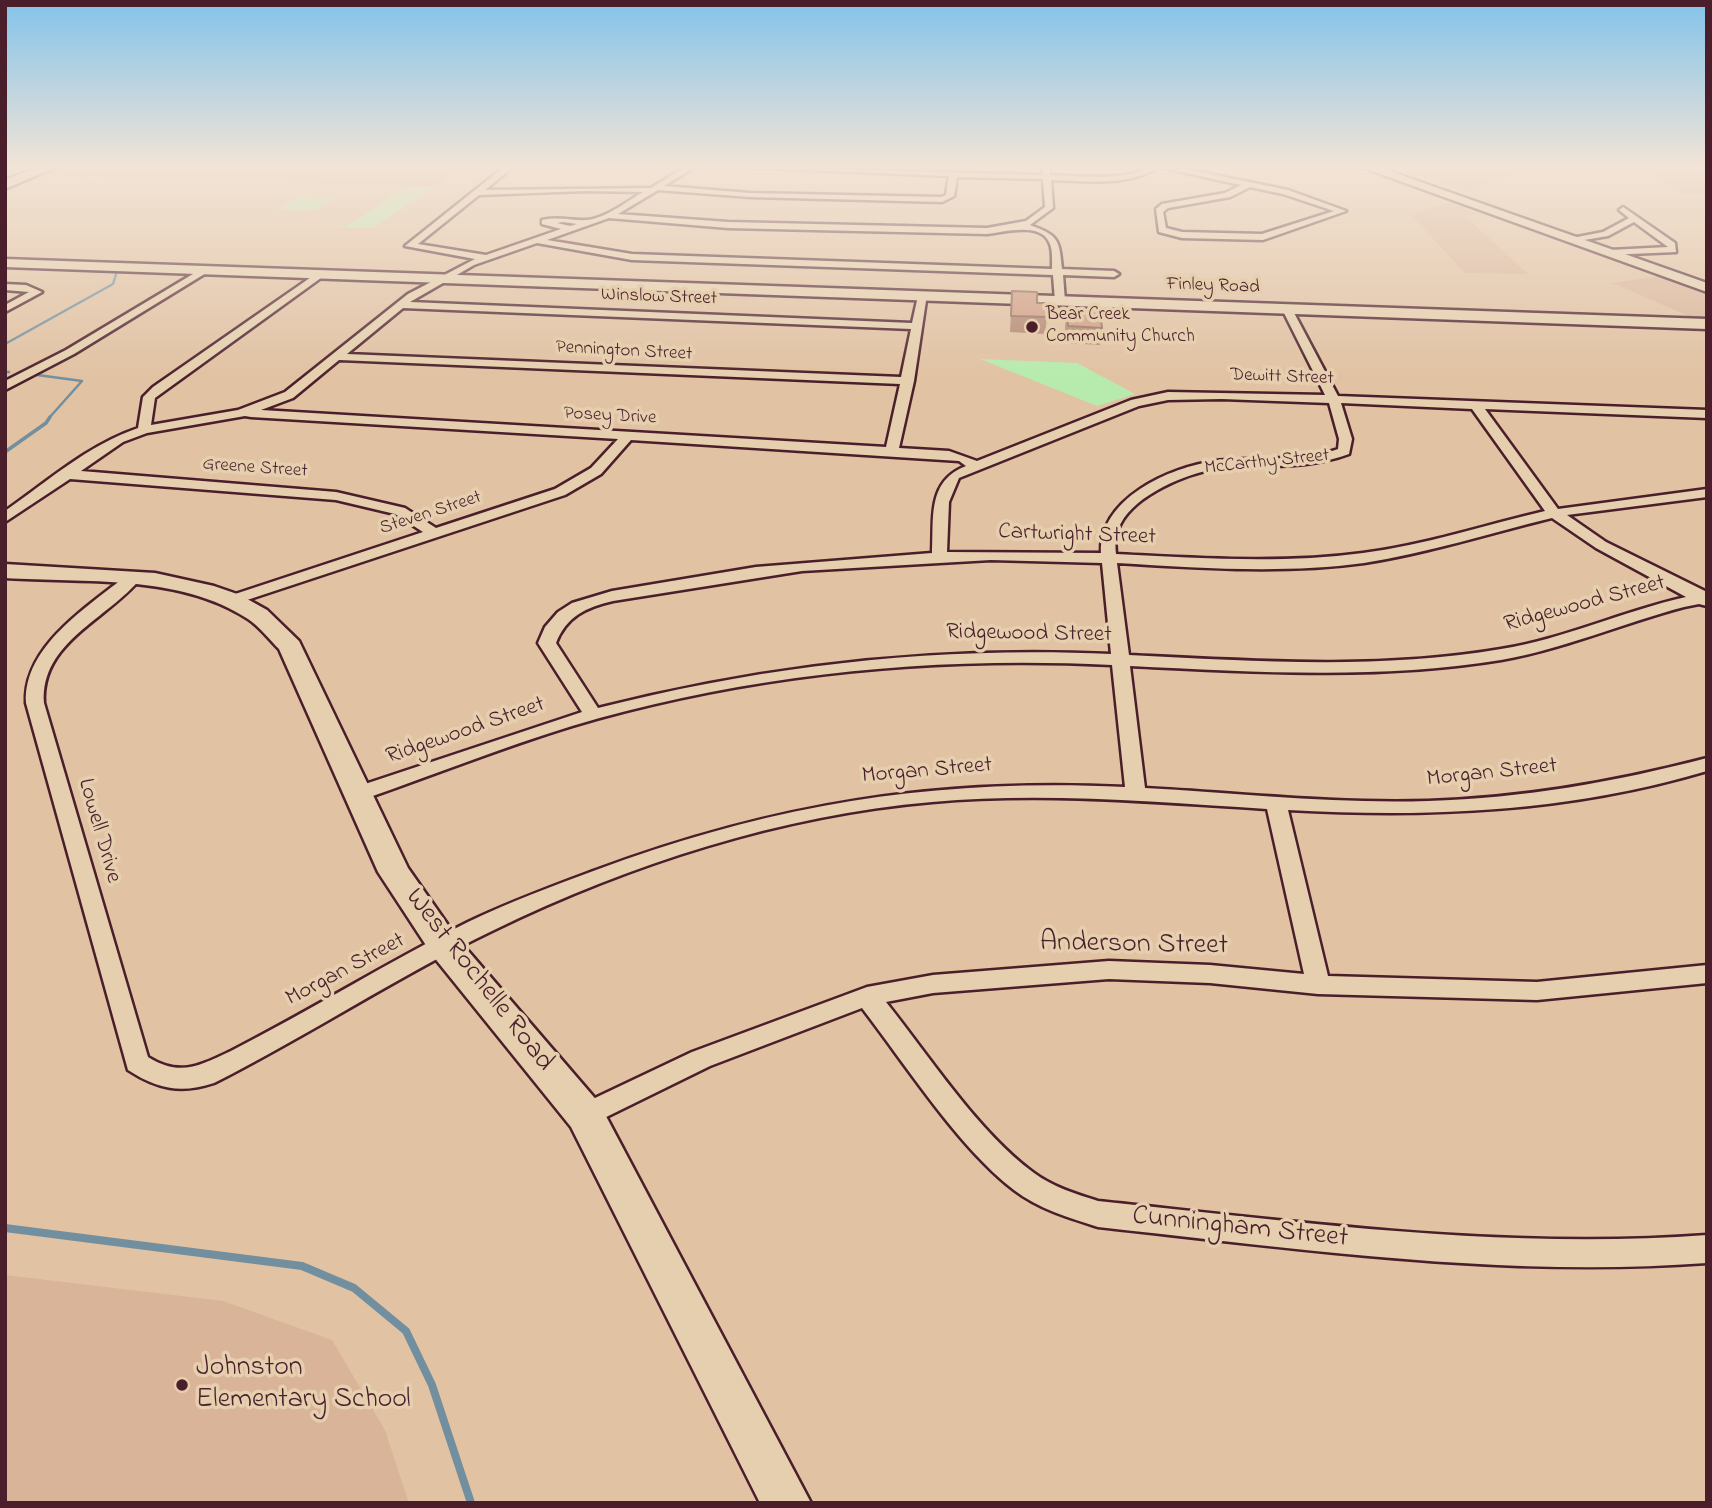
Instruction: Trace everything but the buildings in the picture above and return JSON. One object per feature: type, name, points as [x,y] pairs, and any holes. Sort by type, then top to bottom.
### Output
[{"type":"street","points":[[420,237],[410,246],[483,257]]},
{"type":"street","points":[[5,517],[106,444],[144,430],[241,413],[289,395],[400,305],[483,257],[550,237]]},
{"type":"street","points":[[1051,237],[1055,243],[1060,301]]},
{"type":"street","points":[[1567,237],[1707,288]]},
{"type":"street","points":[[1572,239],[1583,237]]},
{"type":"street","points":[[1610,253],[1673,250],[1672,245],[1661,237]]},
{"type":"street","points":[[538,241],[632,257],[1114,274]]},
{"type":"street","name":"Finley Road","points":[[5,263],[1707,324]]},
{"type":"street","points":[[5,386],[38,366],[70,352],[206,270]]},
{"type":"street","points":[[144,430],[149,397],[320,275]]},
{"type":"street","points":[[5,287],[26,288],[37,292],[5,309]]},
{"type":"street","points":[[892,452],[923,296]]},
{"type":"street","name":"Winslow Street","points":[[400,305],[916,326]]},
{"type":"street","name":"McCarthy Street","points":[[1136,794],[1109,558],[1110,532],[1117,517],[1132,502],[1185,474],[1215,464],[1320,460],[1339,455],[1347,443],[1335,400],[1287,309]]},
{"type":"street","name":"Pennington Street","points":[[340,356],[908,381]]},
{"type":"street","name":"Dewitt Street","points":[[939,556],[946,484],[974,465],[1151,399],[1222,395],[1707,414]]},
{"type":"street","points":[[1476,405],[1554,513],[1601,545],[1705,599]]},
{"type":"street","name":"Posey Drive","points":[[241,413],[626,438],[949,455],[974,465]]},
{"type":"street","name":"Steven Street","points":[[232,600],[560,492],[596,471],[626,438]]},
{"type":"street","name":"Greene Street","points":[[64,474],[349,498],[400,511],[434,533]]},
{"type":"street","name":"Cartwright Street","points":[[593,715],[547,643],[550,631],[571,610],[594,601],[704,579],[815,565],[939,556],[1109,558],[1285,565],[1339,561],[1399,552],[1554,513],[1707,493]]},
{"type":"street","name":"West Rochelle Road","points":[[5,571],[133,578],[177,584],[232,600],[259,615],[290,646],[360,793],[394,872],[445,947],[584,1115],[786,1503]]},
{"type":"street","name":"Lowell Drive","points":[[133,578],[42,665],[35,681],[35,704],[137,1063],[162,1079],[178,1081],[205,1074]]},
{"type":"street","name":"Ridgewood Street","points":[[360,793],[593,715],[746,680],[899,660],[1007,656],[1273,669],[1411,663],[1514,652],[1705,599]]},
{"type":"street","name":"Morgan Street","points":[[205,1074],[477,928],[644,859],[720,834],[798,815],[894,799],[980,792],[1136,794],[1276,804],[1448,808],[1639,782],[1707,764]]},
{"type":"street","points":[[1276,804],[1318,985]]},
{"type":"street","name":"Anderson Street","points":[[584,1115],[701,1059],[867,996],[945,983],[1109,970],[1210,974],[1318,985],[1537,991],[1707,974]]},
{"type":"street","name":"Cunningham Street","points":[[867,996],[991,1154],[1026,1182],[1062,1203],[1098,1214],[1432,1249],[1626,1255],[1707,1249]]},
{"type":"shaded area","points":[[1432,237],[1488,237],[1528,274],[1465,273]]},
{"type":"shaded area","points":[[1660,276],[1707,293],[1704,296],[1707,297],[1707,318],[1693,318],[1612,283]]},
{"type":"shaded area","name":"Johnston Elementary School","points":[[5,1275],[223,1301],[332,1340],[385,1430],[409,1503],[5,1503]]},
{"type":"green space","points":[[980,359],[1077,363],[1135,394],[1097,406]]},
{"type":"waterway","points":[[5,344],[113,284],[117,271]]},
{"type":"waterway","points":[[30,374],[82,381],[49,418]]},
{"type":"waterway","points":[[5,452],[46,423],[50,417]]},
{"type":"waterway","points":[[5,1228],[302,1266],[354,1288],[406,1331],[432,1385],[471,1503]]},
{"type":"place","name":"Bear Creek Community Church","points":[[1032,327]]},
{"type":"place","name":"Johnston Elementary School","points":[[182,1385]]}]
